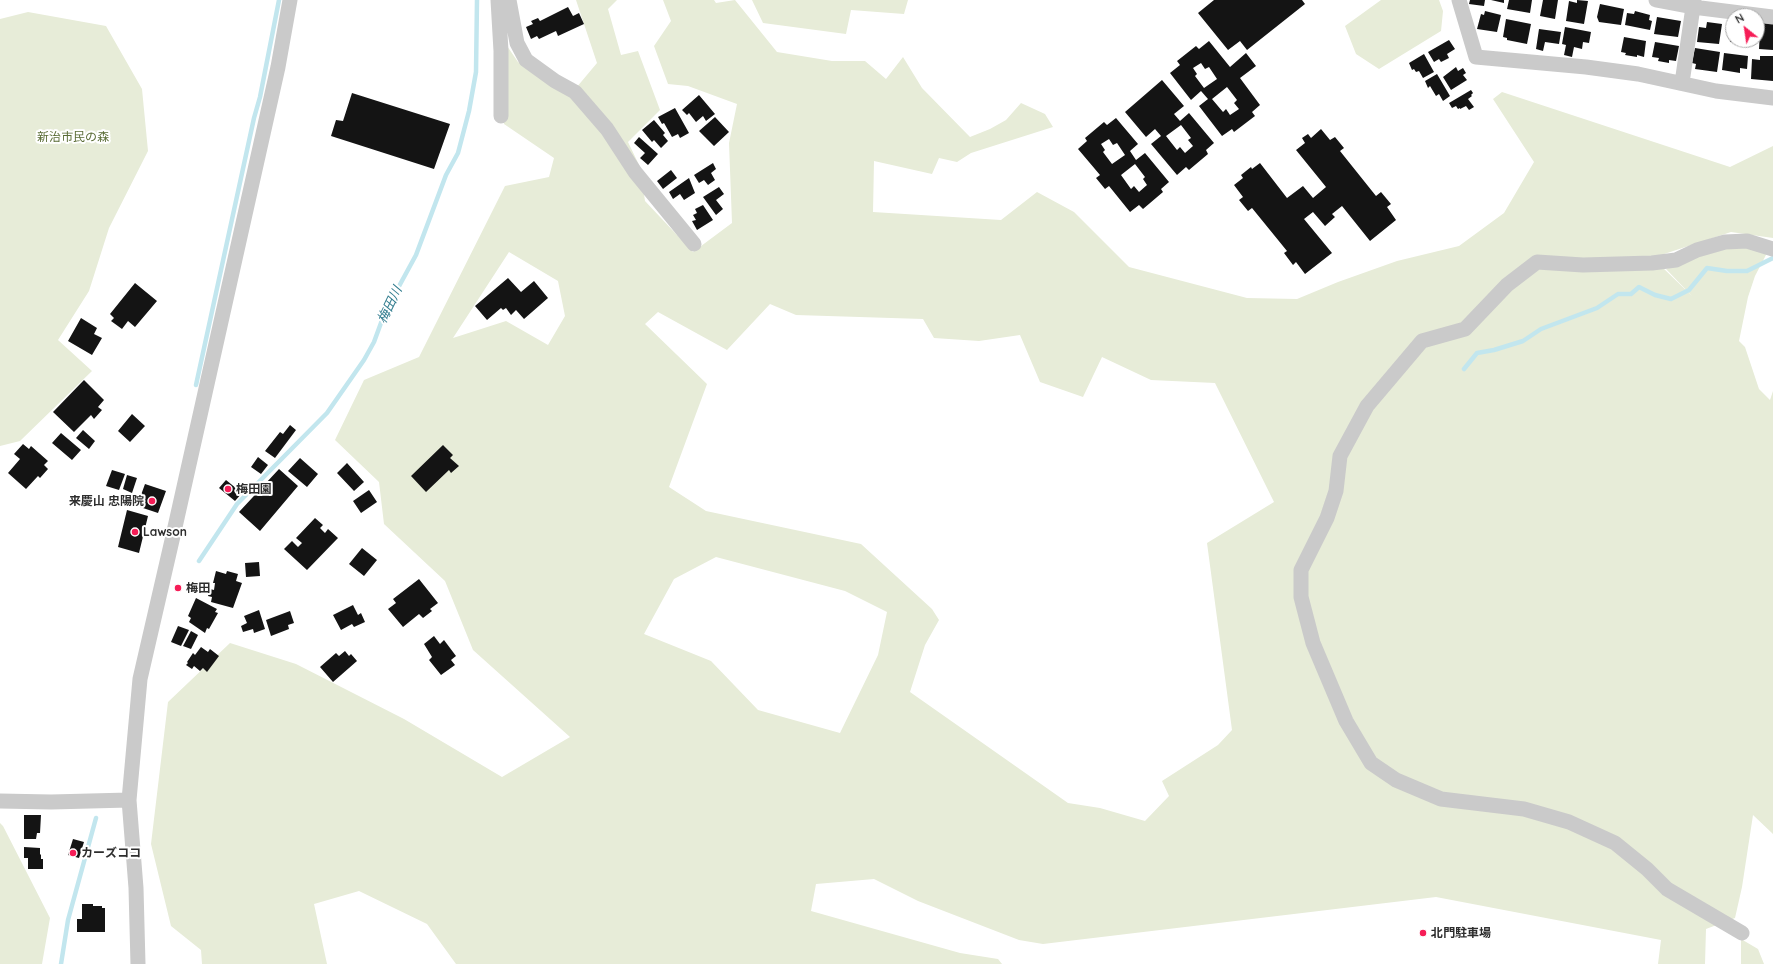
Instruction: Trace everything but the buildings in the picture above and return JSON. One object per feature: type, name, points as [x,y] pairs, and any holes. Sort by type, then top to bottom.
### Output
[{"type":"street","points":[[138,964],[136,888],[129,800],[140,678],[278,67],[290,0]]},
{"type":"street","points":[[498,0],[501,51],[501,116]]},
{"type":"street","points":[[509,0],[517,43],[526,60],[555,81],[576,92],[606,129],[635,172],[694,244]]},
{"type":"street","points":[[1459,0],[1476,57],[1586,67],[1638,74],[1716,91],[1773,98]]},
{"type":"street","points":[[1656,0],[1693,3],[1773,16]]},
{"type":"street","points":[[1682,84],[1693,3]]},
{"type":"street","points":[[1742,933],[1667,889],[1647,869],[1615,843],[1569,822],[1524,809],[1440,799],[1396,780],[1371,762],[1346,721],[1313,643],[1301,597],[1301,570],[1327,518],[1336,490],[1340,456],[1368,406],[1422,341],[1465,329],[1507,285],[1537,262],[1583,265],[1652,263],[1676,260],[1697,250],[1726,242],[1747,241],[1773,249]]},
{"type":"street","points":[[0,801],[129,800]]},
{"type":"green space","points":[[576,0],[617,0],[608,9],[621,55],[638,51],[660,110],[628,142],[640,167],[645,201],[693,252],[732,223],[729,143],[737,104],[688,86],[668,84],[654,46],[671,21],[663,0],[714,0],[716,3],[735,0],[777,52],[832,61],[865,61],[886,79],[903,57],[922,88],[970,137],[990,129],[1006,120],[1021,103],[1045,114],[1053,127],[971,153],[957,162],[939,158],[932,174],[874,161],[873,212],[1001,220],[1037,192],[1074,212],[1129,267],[1247,298],[1297,299],[1338,282],[1397,261],[1459,246],[1504,213],[1534,162],[1493,99],[1502,92],[1730,167],[1773,146],[1773,238],[1731,232],[1658,256],[1661,266],[1692,296],[1666,269],[1709,251],[1743,247],[1767,253],[1755,276],[1748,297],[1739,341],[1745,347],[1759,389],[1770,400],[1773,391],[1773,834],[1753,815],[1742,887],[1735,918],[1706,929],[1705,964],[1658,964],[1661,940],[1436,897],[1043,944],[1019,940],[918,901],[874,879],[816,884],[811,911],[960,953],[998,959],[1002,964],[456,964],[427,924],[359,891],[314,904],[327,964],[202,964],[201,950],[171,926],[151,844],[168,702],[230,643],[296,664],[404,719],[502,777],[570,737],[473,650],[445,581],[384,524],[379,482],[335,440],[364,380],[419,357],[505,186],[549,177],[554,158],[504,124],[505,43],[518,62],[571,94],[597,63]],"holes":[[[509,252],[558,281],[565,316],[548,345],[506,321],[453,338]],[[770,304],[796,315],[923,319],[934,338],[979,341],[1020,335],[1040,382],[1083,397],[1102,357],[1151,380],[1215,383],[1274,502],[1207,543],[1232,730],[1218,745],[1162,781],[1169,796],[1145,821],[1100,808],[1068,803],[910,692],[925,645],[939,620],[932,609],[861,544],[706,511],[669,487],[707,384],[645,324],[658,312],[727,350]],[[716,557],[845,591],[887,612],[878,655],[840,733],[758,710],[711,661],[644,634],[674,579]]]},
{"type":"green space","points":[[752,0],[908,0],[904,14],[851,10],[846,34],[763,23]]},
{"type":"green space","points":[[1381,0],[1439,0],[1443,11],[1441,31],[1379,69],[1356,54],[1345,26]]},
{"type":"green space","name":"新治市民の森","points":[[28,12],[106,26],[142,89],[148,151],[109,228],[89,291],[58,340],[92,371],[20,441],[0,446],[0,19]]},
{"type":"green space","points":[[0,823],[3,826],[50,918],[42,964],[0,964]]},
{"type":"green space","points":[[1741,939],[1758,949],[1764,964],[1741,964]]},
{"type":"waterway","points":[[196,385],[254,118],[260,97],[279,0]]},
{"type":"waterway","name":"梅田川","points":[[199,561],[237,504],[327,413],[364,360],[374,342],[385,312],[416,255],[446,175],[458,153],[469,111],[476,72],[477,0]]},
{"type":"waterway","points":[[1464,369],[1477,353],[1494,350],[1523,341],[1541,329],[1597,308],[1618,294],[1631,294],[1639,287],[1655,295],[1671,299],[1689,290],[1707,268],[1727,271],[1747,271],[1773,258]]},
{"type":"waterway","points":[[61,964],[68,920],[96,818]]},
{"type":"place","name":"梅田園","points":[[228,489]]},
{"type":"place","name":"来慶山 忠陽院","points":[[152,501]]},
{"type":"place","name":"Lawson","points":[[135,532]]},
{"type":"place","name":"梅田","points":[[178,588]]},
{"type":"place","name":"カーズココ","points":[[73,853]]},
{"type":"place","name":"北門駐車場","points":[[1423,933]]}]
